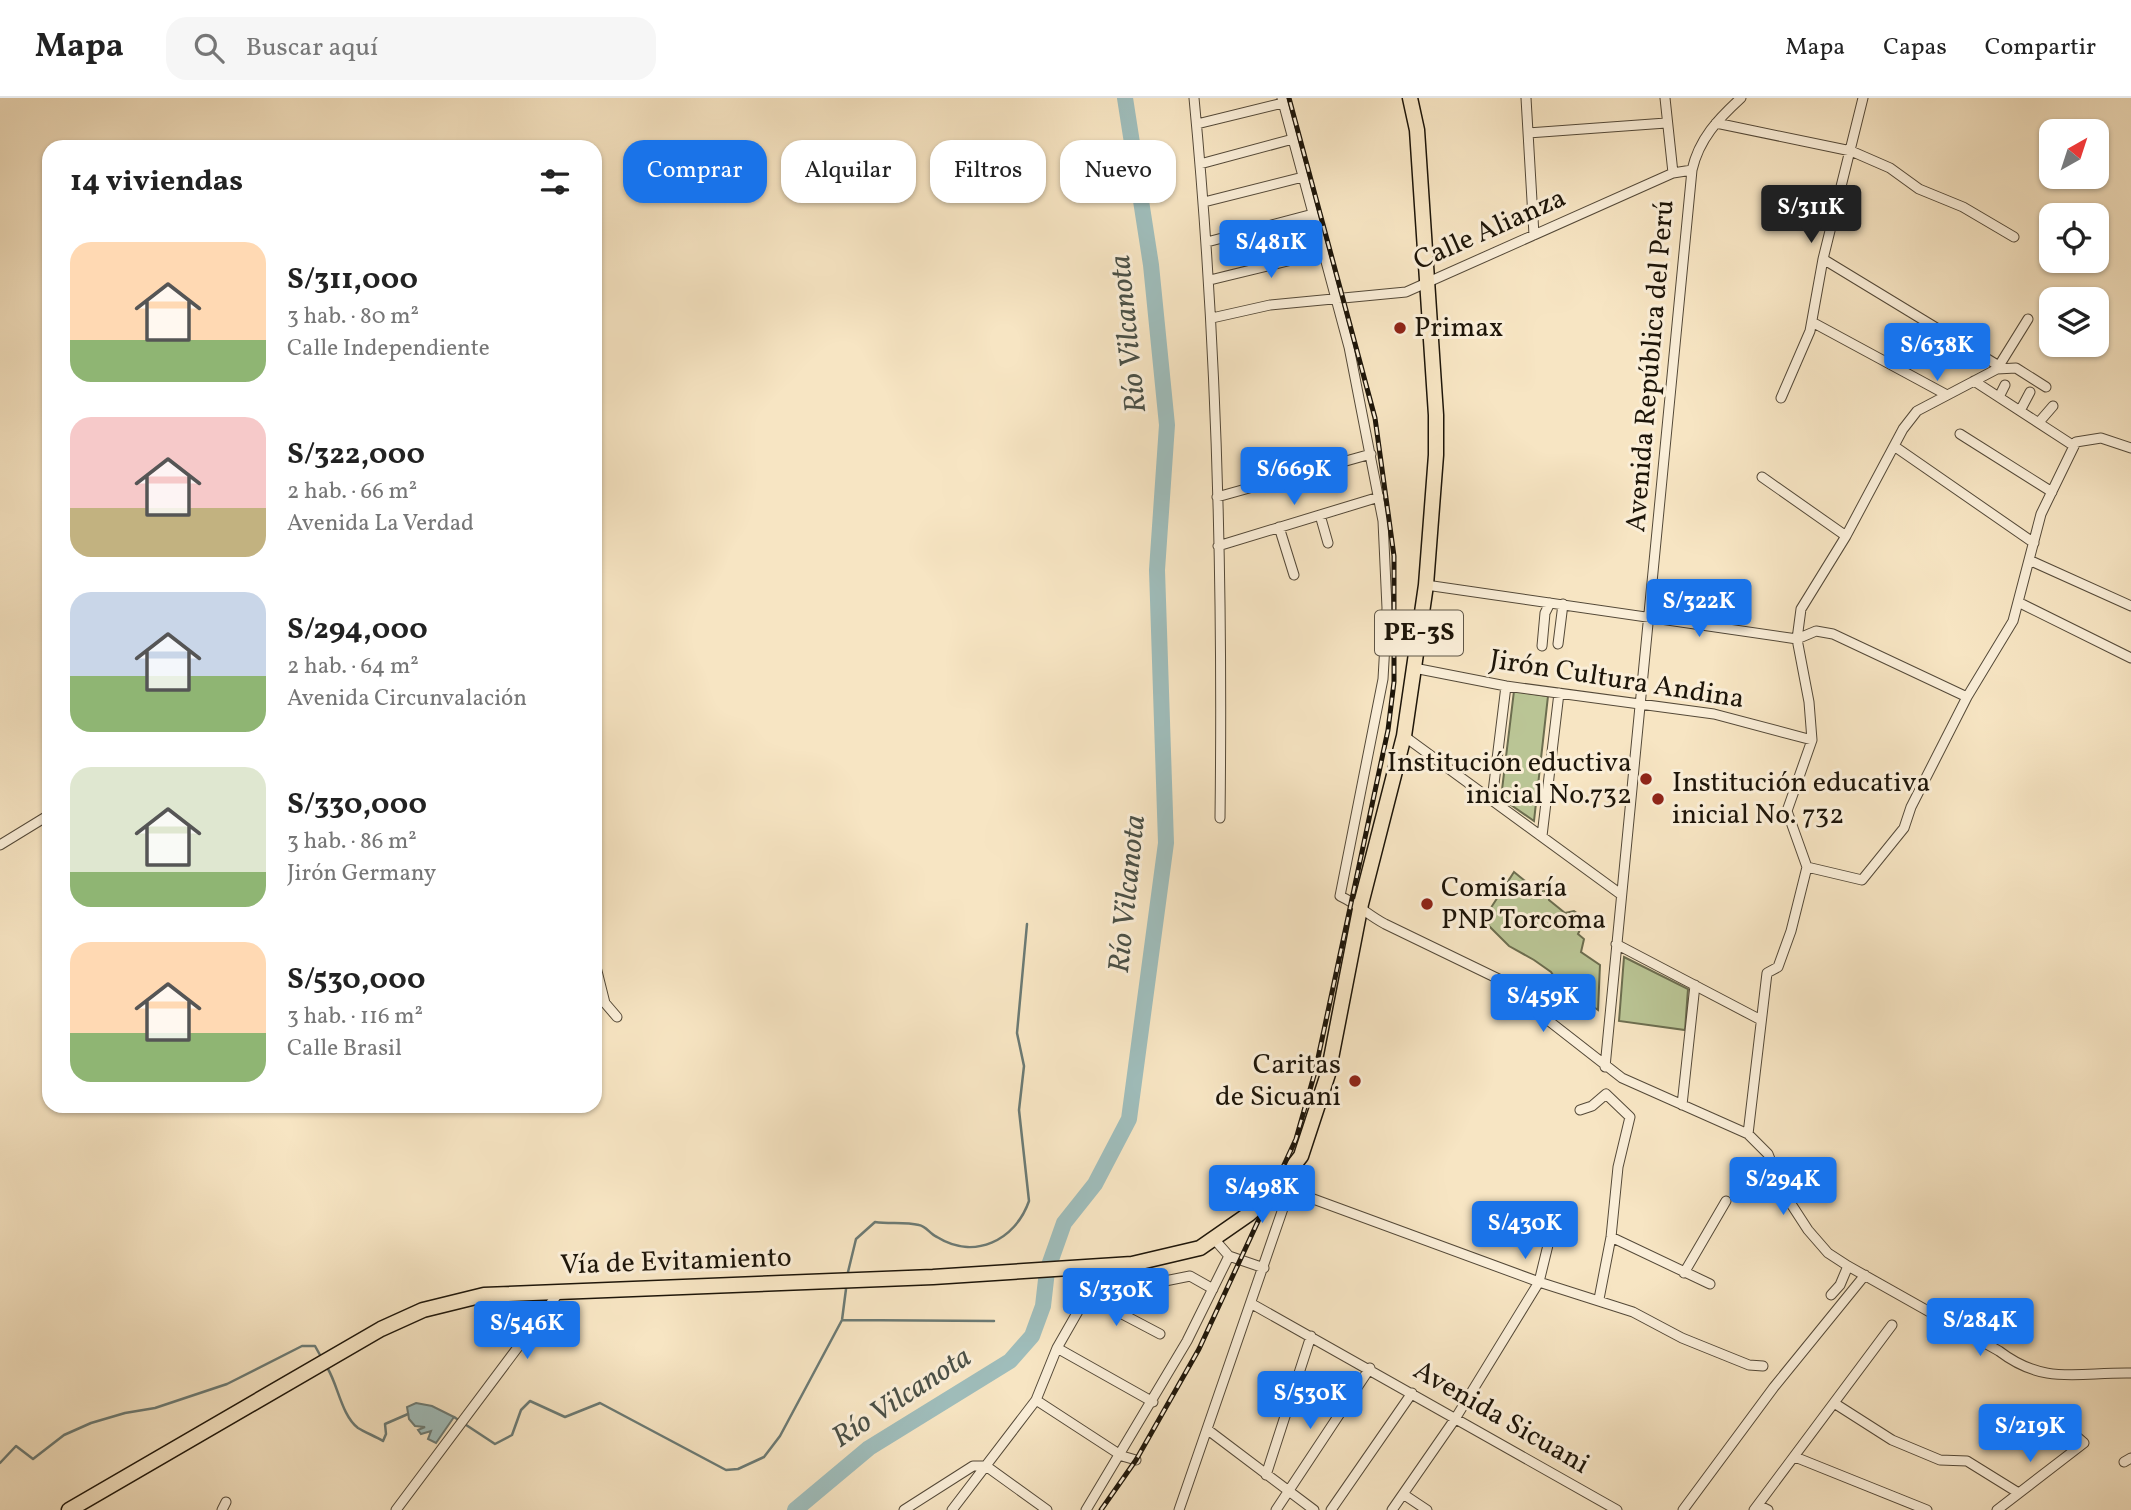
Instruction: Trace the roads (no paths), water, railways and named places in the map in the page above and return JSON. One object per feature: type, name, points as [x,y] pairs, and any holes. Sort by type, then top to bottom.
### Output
[{"type":"highway","name":"PE-3S","points":[[1361,904],[1404,736],[1426,585],[1436,455],[1434,375],[1417,131],[1410,98]]},
{"type":"highway","name":"Vía de Evitamiento","points":[[69,1510],[88,1505],[402,1318],[484,1295],[1005,1273],[1154,1260],[1200,1248],[1215,1240],[1283,1189],[1301,1157],[1328,1074],[1361,904]]},
{"type":"street","points":[[1194,98],[1212,318],[1218,546],[1220,818]]},
{"type":"street","points":[[1526,98],[1534,235]]},
{"type":"street","name":"Avenida República del Perú","points":[[1665,98],[1673,173]]},
{"type":"street","points":[[1692,170],[1696,152],[1716,124],[1741,98]]},
{"type":"street","points":[[1781,398],[1812,322],[1823,259],[1863,98]]},
{"type":"street","points":[[1197,124],[1283,101],[1349,346],[1379,497],[1383,521],[1387,608],[1383,679],[1340,896],[1361,904],[1370,916],[1507,983],[1527,996],[1549,1021],[1622,1078],[1748,1134],[1768,1154],[1782,1190],[1808,1230],[1828,1253],[1848,1266],[2036,1373],[2131,1373]]},
{"type":"street","points":[[1528,133],[1666,124]]},
{"type":"street","points":[[1716,124],[1851,151],[1889,168],[1919,189],[1963,207],[2014,237]]},
{"type":"street","points":[[1200,164],[1293,139]]},
{"type":"street","name":"Calle Alianza","points":[[1212,318],[1270,305],[1406,292],[1673,173],[1692,170]]},
{"type":"street","name":"Avenida República del Perú","points":[[1605,1067],[1619,893],[1651,617],[1692,170]]},
{"type":"street","points":[[1204,202],[1303,177]]},
{"type":"street","points":[[1207,242],[1313,214]]},
{"type":"street","points":[[1210,280],[1324,252]]},
{"type":"street","points":[[1823,259],[1998,368]]},
{"type":"street","points":[[1998,368],[2028,319]]},
{"type":"street","points":[[1812,322],[1947,395]]},
{"type":"street","points":[[1748,1134],[1766,973],[1778,967],[1807,867],[1787,811],[1812,740],[1809,702],[1797,639],[1801,609],[1846,536],[1894,446],[1917,411],[1998,368],[2022,366],[2046,387]]},
{"type":"street","points":[[1974,381],[2000,395],[2074,446]]},
{"type":"street","points":[[2000,395],[2005,385]]},
{"type":"street","points":[[2021,409],[2030,392]]},
{"type":"street","points":[[2040,421],[2053,406]]},
{"type":"street","points":[[1960,434],[2052,492]]},
{"type":"street","points":[[1807,867],[1863,880],[1904,828],[1911,807],[1967,697],[2013,621],[2034,543],[2052,492],[2076,442],[2090,437],[2131,448]]},
{"type":"street","points":[[1894,446],[2034,543]]},
{"type":"street","points":[[1217,496],[1354,461],[1371,454]]},
{"type":"street","points":[[1762,477],[1846,536]]},
{"type":"street","points":[[1218,546],[1379,497]]},
{"type":"street","points":[[1320,515],[1328,543]]},
{"type":"street","points":[[1279,527],[1294,575]]},
{"type":"street","points":[[2029,560],[2131,606]]},
{"type":"street","points":[[1426,585],[1797,639],[1816,631],[1833,634],[1967,697]]},
{"type":"street","points":[[2018,602],[2131,658]]},
{"type":"street","points":[[1542,646],[1545,613],[1550,603]]},
{"type":"street","points":[[1558,644],[1563,604]]},
{"type":"street","name":"Jirón Cultura Andina","points":[[1414,668],[1506,686],[1714,714],[1812,740]]},
{"type":"street","points":[[1492,800],[1506,686]]},
{"type":"street","points":[[1542,836],[1559,693]]},
{"type":"street","points":[[1404,736],[1619,893]]},
{"type":"street","points":[[0,845],[42,819]]},
{"type":"street","points":[[1616,944],[1759,1019]]},
{"type":"street","points":[[1682,1105],[1695,985]]},
{"type":"street","points":[[602,991],[605,1003],[617,1017]]},
{"type":"street","points":[[1580,1110],[1592,1106],[1606,1094],[1630,1117],[1618,1167],[1611,1237],[1599,1299]]},
{"type":"street","points":[[1179,1510],[1264,1268],[1283,1189],[1539,1282],[1599,1299],[1749,1366],[1763,1366]]},
{"type":"street","points":[[1684,1273],[1726,1201]]},
{"type":"street","points":[[1611,1237],[1710,1284]]},
{"type":"street","points":[[1215,1240],[1229,1256],[1264,1268]]},
{"type":"street","points":[[1392,1510],[1455,1419],[1539,1282],[1549,1241]]},
{"type":"street","points":[[1086,1510],[1153,1402],[1229,1256]]},
{"type":"street","points":[[1831,1295],[1840,1285],[1848,1266]]},
{"type":"street","points":[[1683,1510],[1774,1387],[1865,1275]]},
{"type":"street","points":[[952,1510],[1035,1400],[1057,1348],[1086,1295],[1096,1289],[1135,1287],[1190,1276],[1213,1289]]},
{"type":"street","points":[[396,1510],[560,1291]]},
{"type":"street","points":[[1086,1295],[1160,1334]]},
{"type":"street","name":"Avenida Sicuani","points":[[1252,1304],[1370,1368],[1617,1510]]},
{"type":"street","points":[[1768,1510],[1756,1507],[1892,1325]]},
{"type":"street","points":[[1266,1475],[1311,1336]]},
{"type":"street","points":[[1057,1348],[1153,1402]]},
{"type":"street","points":[[1276,1510],[1370,1368]]},
{"type":"street","points":[[1331,1510],[1412,1393]]},
{"type":"street","points":[[1035,1400],[1122,1455],[1136,1460]]},
{"type":"street","points":[[1834,1403],[1892,1440],[1940,1460],[1967,1461],[2017,1492]]},
{"type":"street","points":[[1997,1510],[2084,1443],[2046,1410]]},
{"type":"street","points":[[1208,1430],[1314,1510]]},
{"type":"street","points":[[1795,1457],[1927,1510]]},
{"type":"street","points":[[904,1510],[973,1466],[986,1466],[1046,1510]]},
{"type":"street","points":[[1403,1494],[1427,1510]]},
{"type":"water","points":[[416,1403],[432,1406],[454,1417],[436,1443],[428,1439],[431,1431],[421,1434],[418,1430],[425,1427],[415,1426],[409,1419],[407,1407]]},
{"type":"waterway","name":"Río Vilcanota","points":[[795,1510],[869,1448],[1010,1361],[1032,1336],[1043,1306],[1047,1271],[1064,1223],[1095,1184],[1129,1119],[1166,843],[1157,570],[1167,425],[1151,265],[1125,98]]},
{"type":"waterway","points":[[848,1272],[856,1239],[875,1222],[919,1225],[951,1244],[965,1247],[992,1243],[1014,1227],[1023,1215],[1029,1201],[1019,1110],[1024,1066],[1017,1033],[1027,924]]},
{"type":"waterway","points":[[454,1417],[495,1444],[512,1435],[521,1410],[530,1401],[565,1417],[600,1403],[726,1470],[738,1469],[764,1457],[780,1436],[842,1320],[846,1289]]},
{"type":"waterway","points":[[842,1320],[994,1321]]},
{"type":"waterway","points":[[0,1463],[16,1446],[33,1459],[64,1435],[91,1423],[155,1408],[227,1384],[302,1346],[315,1346],[320,1355]]},
{"type":"waterway","points":[[328,1369],[344,1409],[361,1430],[383,1441],[386,1434],[385,1424],[408,1414]]},
{"type":"railway","points":[[1101,1510],[1136,1460],[1199,1349],[1296,1139],[1315,1072],[1388,730],[1394,682],[1394,556],[1375,418],[1289,98]]},
{"type":"place","name":"Primax","points":[[1400,328]]},
{"type":"place","name":"Institución eductiva inicial No.732","points":[[1646,779]]},
{"type":"place","name":"Institución educativa inicial No. 732","points":[[1658,799]]},
{"type":"place","name":"Comisaría PNP Torcoma","points":[[1427,904]]},
{"type":"place","name":"Caritas de Sicuani","points":[[1355,1081]]}]
